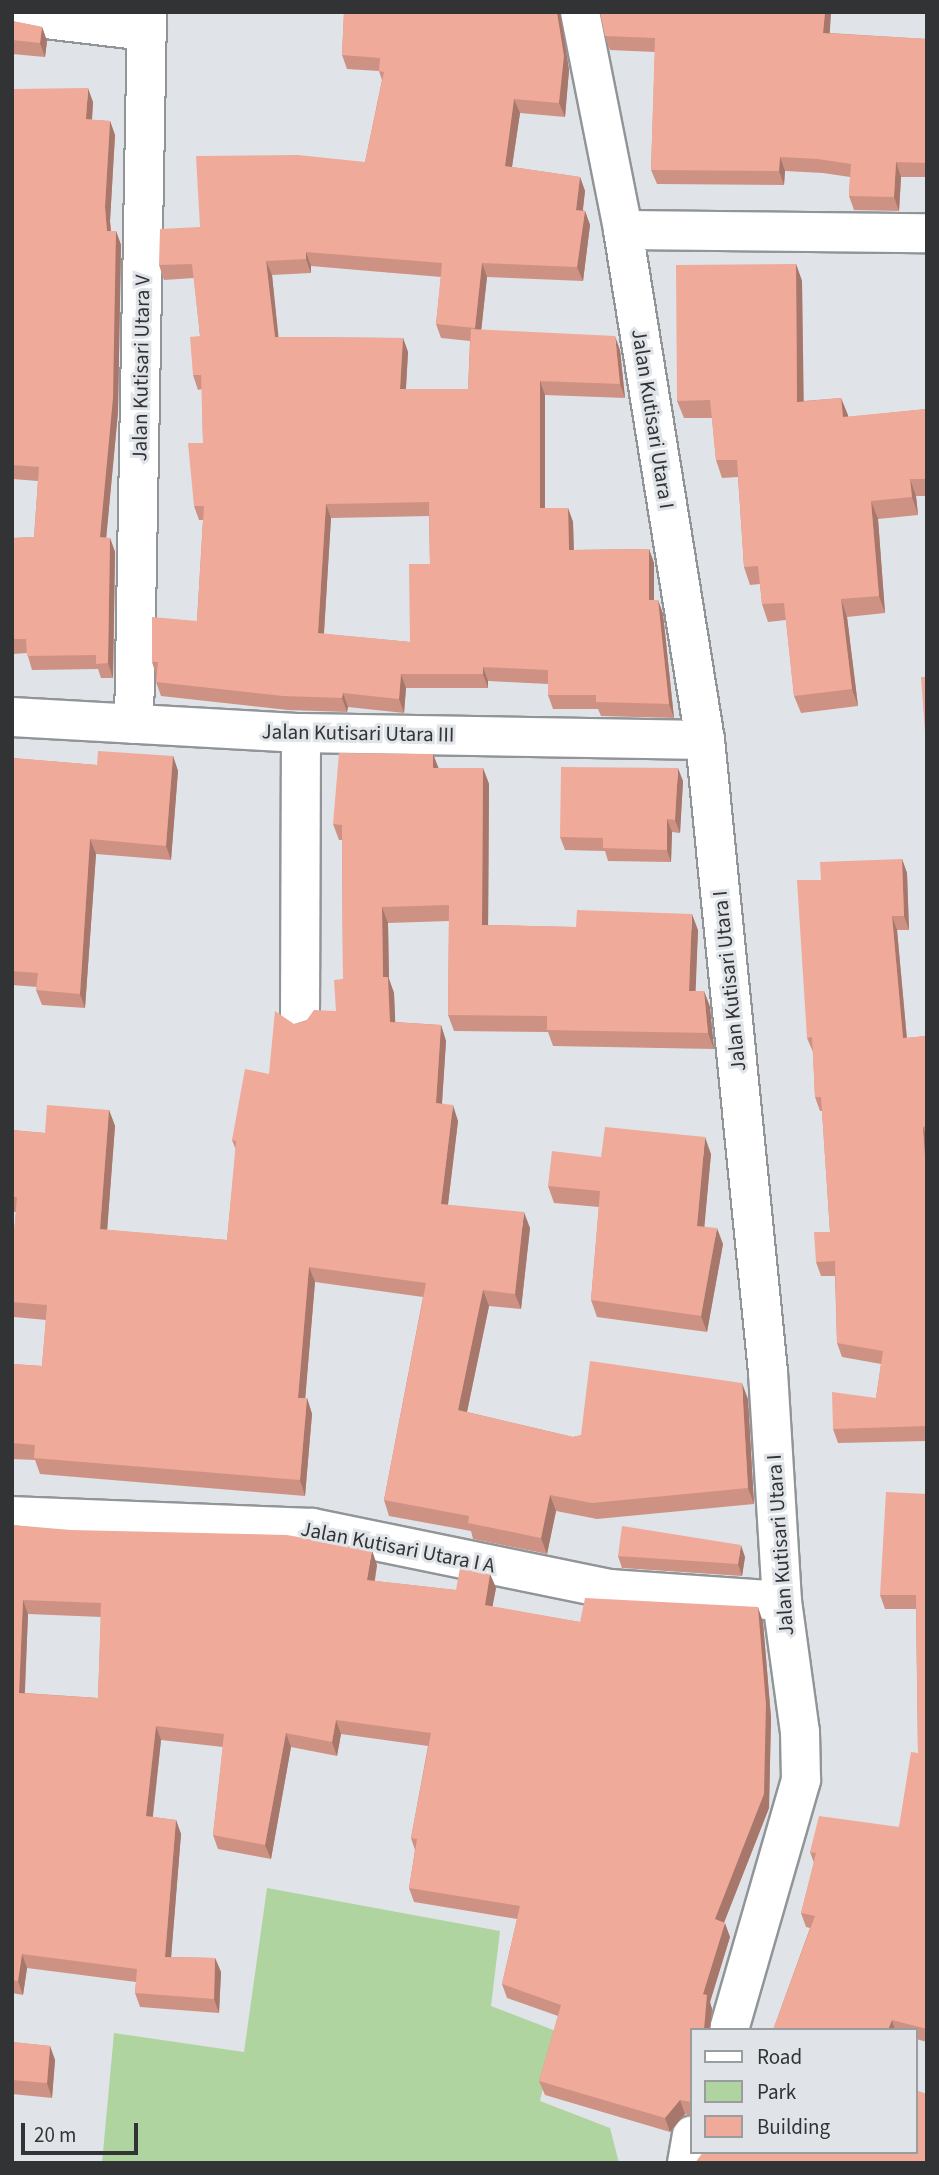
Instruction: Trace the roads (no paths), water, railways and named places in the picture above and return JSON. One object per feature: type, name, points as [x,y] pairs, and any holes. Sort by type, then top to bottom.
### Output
[{"type":"street","points":[[580,12],[622,230],[927,233]]},
{"type":"street","points":[[12,15],[147,22]]},
{"type":"street","name":"Jalan Kutisari Utara V","points":[[134,724],[147,22]]},
{"type":"street","name":"Jalan Kutisari Utara I","points":[[622,230],[705,740],[768,1372],[782,1601],[800,1732],[801,1780],[730,2028]]},
{"type":"street","name":"Jalan Kutisari Utara III","points":[[12,717],[301,733],[705,740]]},
{"type":"street","points":[[300,1018],[301,733]]},
{"type":"street","name":"Jalan Kutisari Utara I A","points":[[12,1516],[312,1528],[610,1589],[782,1601]]}]
